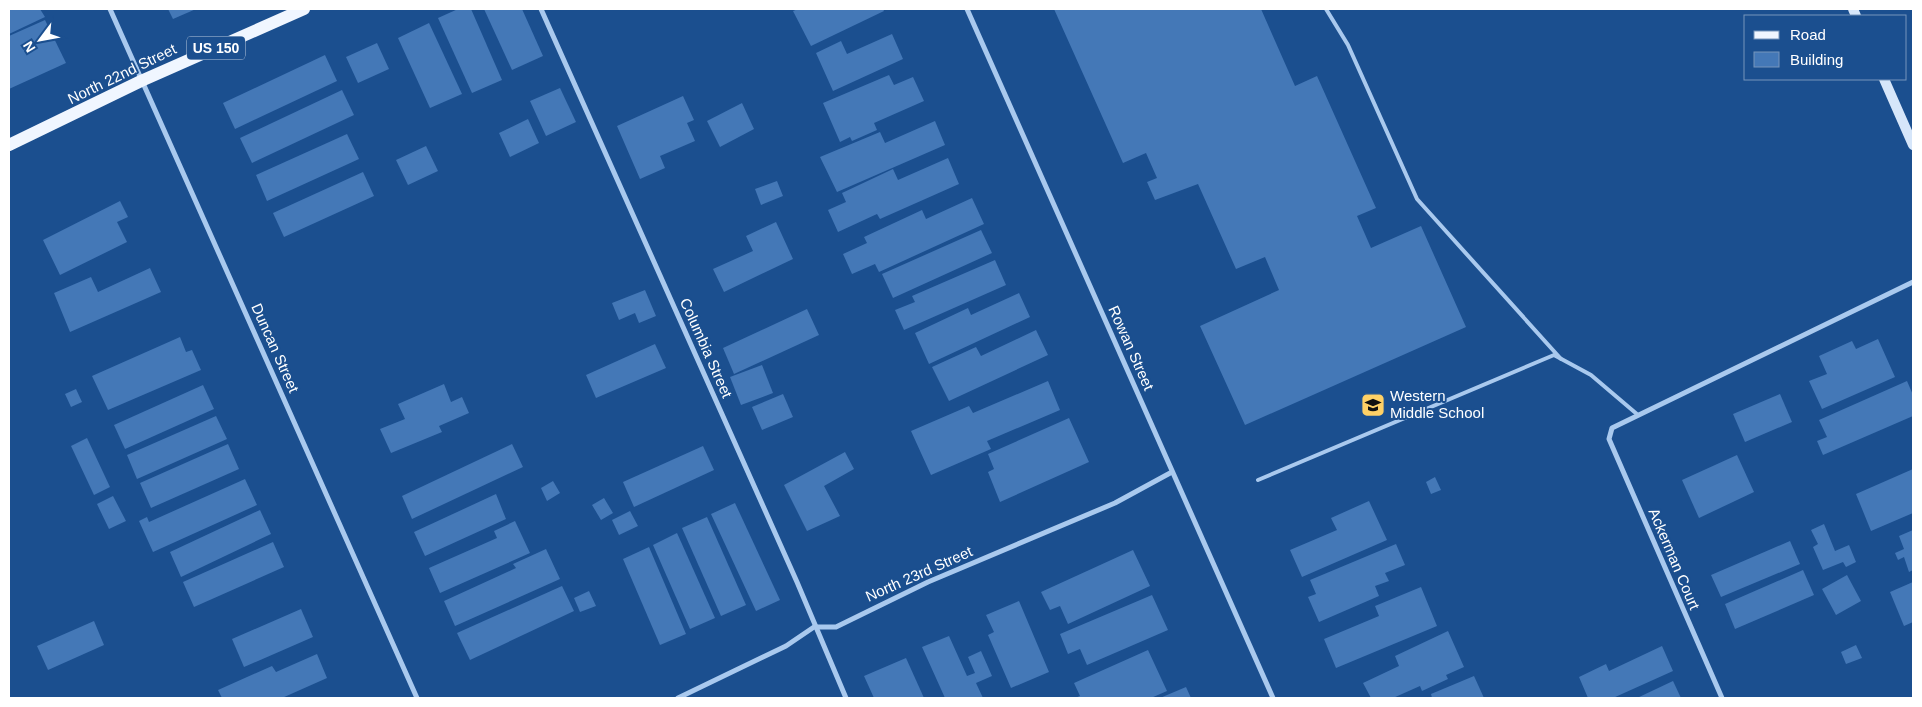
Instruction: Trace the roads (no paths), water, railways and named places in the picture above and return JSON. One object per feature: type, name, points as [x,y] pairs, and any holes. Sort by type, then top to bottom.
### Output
[{"type":"main road","name":"North 22nd Street","points":[[9,144],[141,81],[304,9]]},
{"type":"street","name":"Duncan Street","points":[[110,9],[416,698]]},
{"type":"street","name":"Columbia Street","points":[[541,9],[797,582],[814,627],[846,698]]},
{"type":"street","name":"Rowan Street","points":[[967,9],[1273,698]]},
{"type":"street","points":[[1884,80],[1913,145]]},
{"type":"street","points":[[1638,416],[1913,282]]},
{"type":"street","name":"Ackerman Court","points":[[1638,416],[1612,428],[1609,439],[1722,698]]},
{"type":"street","name":"North 23rd Street","points":[[814,627],[836,627],[928,582],[1115,503],[1172,472]]},
{"type":"street","points":[[678,698],[786,646],[814,627]]},
{"type":"lane","points":[[1326,9],[1348,45],[1417,199],[1561,359]]},
{"type":"lane","points":[[1258,480],[1554,355],[1591,376],[1638,416]]},
{"type":"place","name":"Western Middle School","points":[[1373,405]]}]
